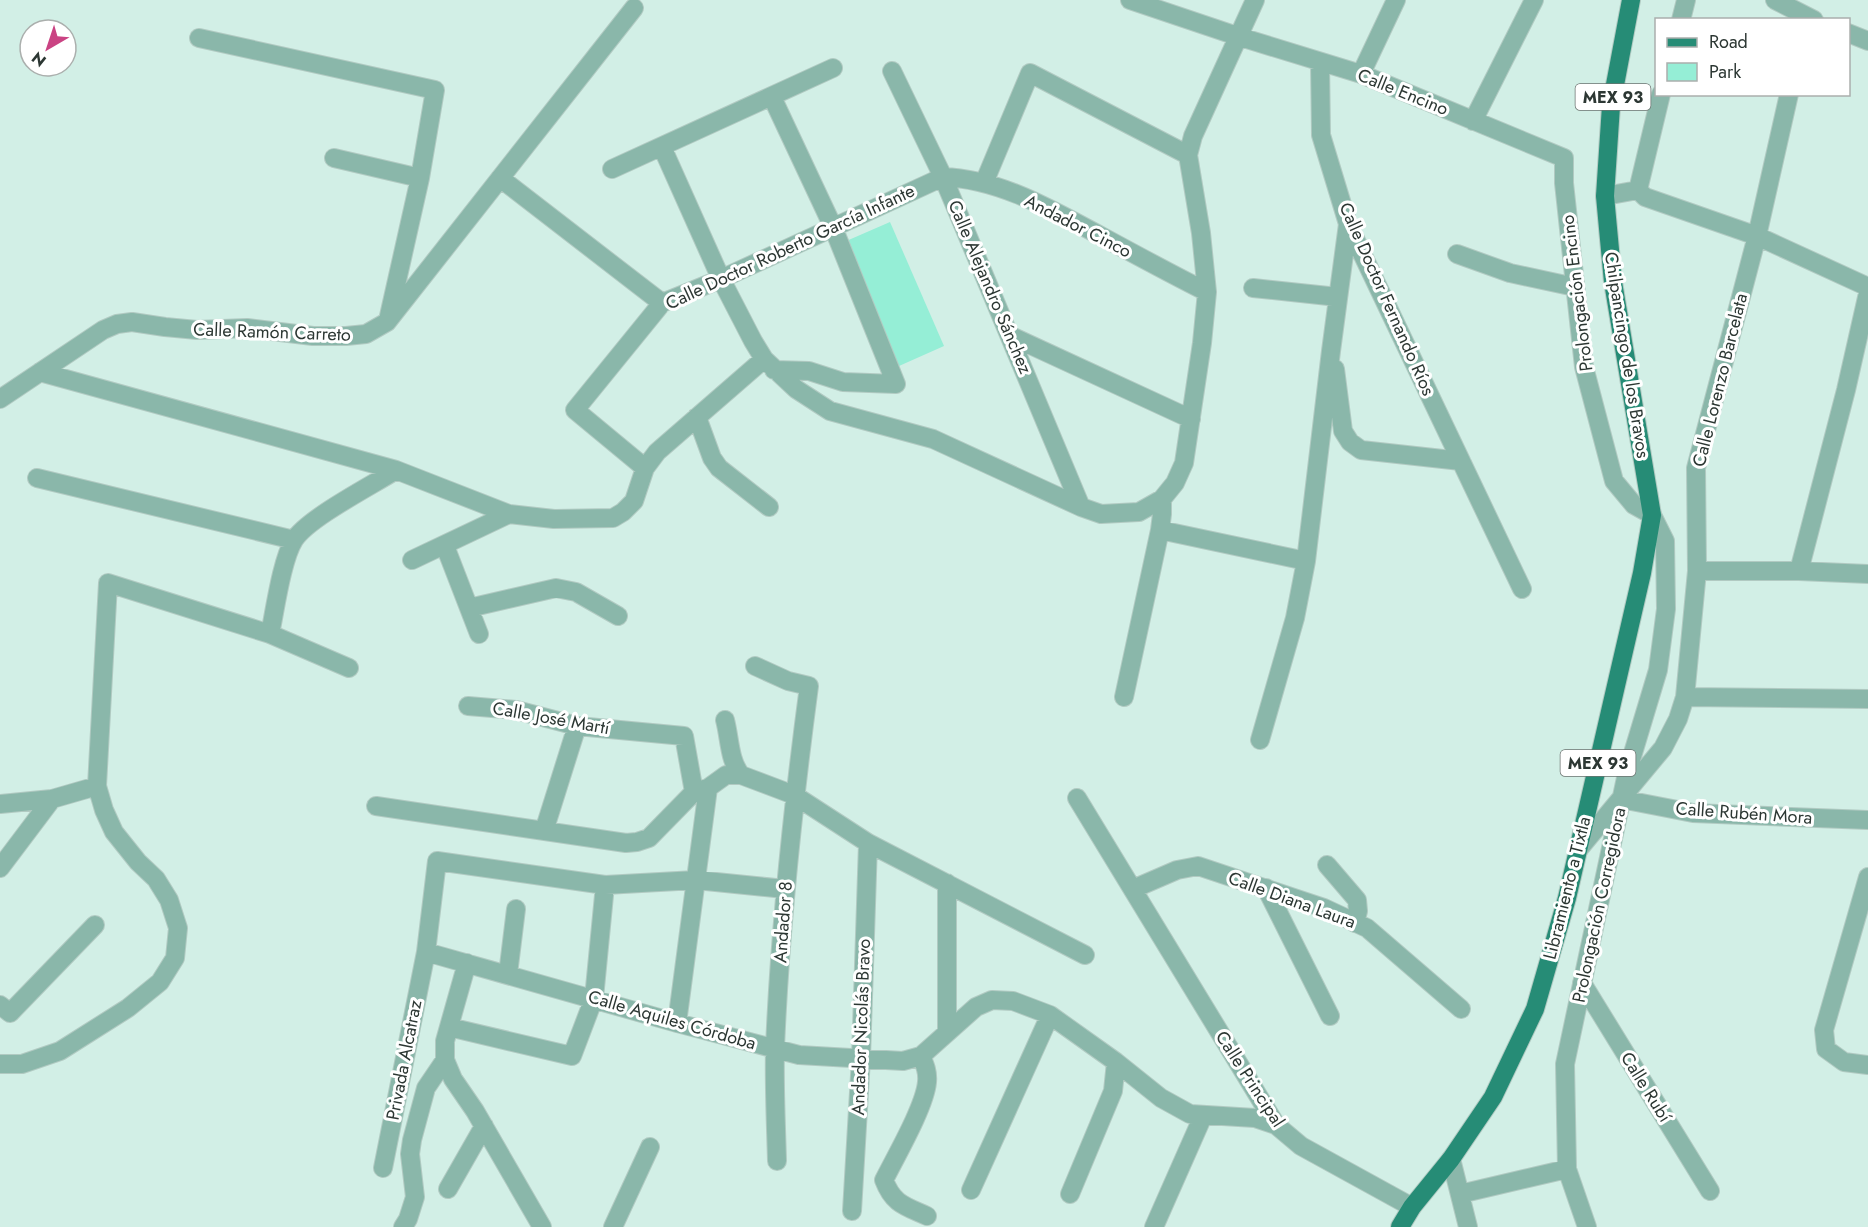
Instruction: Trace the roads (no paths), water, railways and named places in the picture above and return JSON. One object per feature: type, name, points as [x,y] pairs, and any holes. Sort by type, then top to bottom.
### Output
[{"type":"main road","name":"MEX 93","points":[[1605,196],[1611,106],[1631,0]]},
{"type":"main road","name":"Chilpancingo de los Bravos","points":[[1605,196],[1613,282],[1652,515]]},
{"type":"main road","name":"Libramiento a Tixtla","points":[[1400,1227],[1412,1207],[1451,1159],[1493,1097],[1535,1009],[1567,898],[1642,573],[1652,515]]},
{"type":"street","name":"Calle Encino","points":[[1130,0],[1361,74],[1564,158]]},
{"type":"street","points":[[662,147],[722,279],[769,365],[796,389],[830,411],[933,439],[1081,507],[1101,514],[1139,512],[1161,499],[1175,483],[1184,463],[1202,343],[1207,292],[1201,233],[1188,155],[1193,136],[1255,0]]},
{"type":"street","points":[[1361,74],[1396,0]]},
{"type":"street","points":[[1473,121],[1534,0]]},
{"type":"street","points":[[1682,18],[1686,0]]},
{"type":"street","points":[[1775,0],[1809,14]]},
{"type":"street","name":"Calle Ramón Carreto","points":[[40,372],[103,330],[117,324],[132,322],[197,330],[248,328],[280,333],[335,336],[366,334],[387,322],[633,8]]},
{"type":"street","points":[[1850,34],[1868,40]]},
{"type":"street","points":[[199,38],[435,90],[420,178],[387,322]]},
{"type":"street","name":"Calle Doctor Fernando Ríos","points":[[1320,62],[1320,135],[1348,224],[1522,589]]},
{"type":"street","points":[[612,169],[833,68]]},
{"type":"street","name":"Calle Alejandro Sánchez","points":[[892,70],[943,177],[1081,507]]},
{"type":"street","points":[[984,183],[1030,73],[1188,155]]},
{"type":"street","points":[[1638,190],[1661,96]]},
{"type":"street","name":"Calle Lorenzo Barcelata","points":[[1578,850],[1663,748],[1678,719],[1685,697],[1697,571],[1696,468],[1757,236],[1789,96]]},
{"type":"street","points":[[0,399],[40,372],[396,470],[509,514],[554,519],[613,518],[634,501],[645,468],[657,452],[697,417],[769,365],[809,371],[843,382],[896,384],[833,227],[772,97]]},
{"type":"street","points":[[334,158],[420,178]]},
{"type":"street","name":"Prolongación Encino","points":[[1564,158],[1564,183],[1584,368],[1614,482],[1634,505],[1652,515]]},
{"type":"street","name":"Andador Cinco","points":[[943,177],[966,178],[998,186],[1063,216],[1207,292]]},
{"type":"street","name":"Calle Doctor Roberto García Infante","points":[[645,468],[575,410],[662,303],[722,279],[943,177]]},
{"type":"street","points":[[500,178],[662,303]]},
{"type":"street","points":[[1605,196],[1638,190]]},
{"type":"street","points":[[1638,190],[1645,197],[1757,236],[1868,287]]},
{"type":"street","points":[[1260,740],[1295,618],[1306,561],[1330,351],[1348,224]]},
{"type":"street","points":[[1456,254],[1510,273],[1575,287]]},
{"type":"street","points":[[1253,288],[1338,297]]},
{"type":"street","points":[[1799,571],[1846,390],[1868,293]]},
{"type":"street","points":[[1011,336],[1191,419]]},
{"type":"street","points":[[1330,351],[1343,431],[1350,442],[1361,450],[1461,461]]},
{"type":"street","points":[[697,417],[712,458],[719,468],[769,507]]},
{"type":"street","points":[[270,634],[288,554],[294,540],[306,526],[396,470]]},
{"type":"street","points":[[37,478],[294,540]]},
{"type":"street","points":[[1124,697],[1160,530],[1161,499]]},
{"type":"street","points":[[412,561],[509,514]]},
{"type":"street","name":"Prolongación Corregidora","points":[[1587,1227],[1567,1169],[1565,1064],[1627,772],[1658,670],[1666,609],[1665,541],[1652,515]]},
{"type":"street","points":[[1160,530],[1306,561]]},
{"type":"street","points":[[445,546],[479,634]]},
{"type":"street","points":[[1697,571],[1868,573]]},
{"type":"street","points":[[0,1064],[22,1064],[60,1051],[136,1001],[160,982],[176,958],[178,928],[169,900],[156,879],[138,862],[114,832],[97,786],[108,584],[270,634],[349,668]]},
{"type":"street","points":[[469,608],[556,588],[576,592],[618,616]]},
{"type":"street","points":[[755,666],[788,681],[809,686],[794,795]]},
{"type":"street","points":[[1685,697],[1868,699]]},
{"type":"street","name":"Calle José Martí","points":[[468,706],[516,710],[577,726],[684,736],[701,790]]},
{"type":"street","points":[[725,720],[730,736],[733,765],[741,775]]},
{"type":"street","points":[[544,831],[577,726]]},
{"type":"street","points":[[376,806],[626,843],[638,842],[649,838],[701,790],[726,776],[741,775],[794,795],[868,843],[1085,955]]},
{"type":"street","points":[[0,804],[52,799],[97,786]]},
{"type":"street","points":[[677,1023],[696,880],[701,790]]},
{"type":"street","name":"Andador 8","points":[[777,1161],[775,1050],[784,889],[794,795]]},
{"type":"street","points":[[1077,798],[1133,889]]},
{"type":"street","points":[[0,868],[52,799]]},
{"type":"street","name":"Calle Rubén Mora","points":[[1621,799],[1693,813],[1868,820]]},
{"type":"street","name":"Andador Nicolás Bravo","points":[[852,1211],[861,1058],[868,843]]},
{"type":"street","name":"Privada Alcatraz","points":[[383,1168],[426,952],[437,861],[605,885]]},
{"type":"street","points":[[1327,865],[1357,900],[1358,911],[1355,923]]},
{"type":"street","name":"Calle Diana Laura","points":[[1133,889],[1177,870],[1198,866],[1324,908],[1367,928],[1461,1009]]},
{"type":"street","points":[[1868,878],[1824,1030],[1826,1049],[1844,1062],[1868,1065]]},
{"type":"street","points":[[449,1027],[572,1056],[594,998],[605,885],[696,880],[784,889]]},
{"type":"street","points":[[947,884],[947,1032]]},
{"type":"street","points":[[1266,888],[1330,1016]]},
{"type":"street","name":"Calle Principal","points":[[1133,889],[1276,1125],[1301,1146],[1412,1207]]},
{"type":"street","points":[[508,974],[516,909]]},
{"type":"street","points":[[0,1005],[10,1012],[95,925]]},
{"type":"street","name":"Calle Aquiles Córdoba","points":[[426,952],[775,1050],[799,1055],[903,1061],[921,1056]]},
{"type":"street","points":[[467,963],[445,1041],[446,1060],[453,1079],[484,1126],[542,1227]]},
{"type":"street","name":"Calle Rubí","points":[[1582,983],[1710,1191]]},
{"type":"street","points":[[927,1216],[900,1204],[889,1194],[884,1180],[922,1100],[927,1083],[927,1069],[921,1056],[976,1006],[992,1000],[1013,1000],[1050,1015],[1116,1062],[1161,1098],[1190,1114],[1255,1118],[1276,1125]]},
{"type":"street","points":[[970,1190],[1050,1015]]},
{"type":"street","points":[[404,1227],[415,1197],[410,1154],[412,1140],[426,1088],[446,1060]]},
{"type":"street","points":[[1070,1194],[1113,1091],[1116,1062]]},
{"type":"street","points":[[1154,1227],[1203,1116]]},
{"type":"street","points":[[448,1190],[484,1126]]},
{"type":"street","points":[[614,1227],[650,1147]]},
{"type":"street","points":[[1451,1159],[1468,1227]]},
{"type":"street","points":[[1460,1194],[1567,1169]]}]
